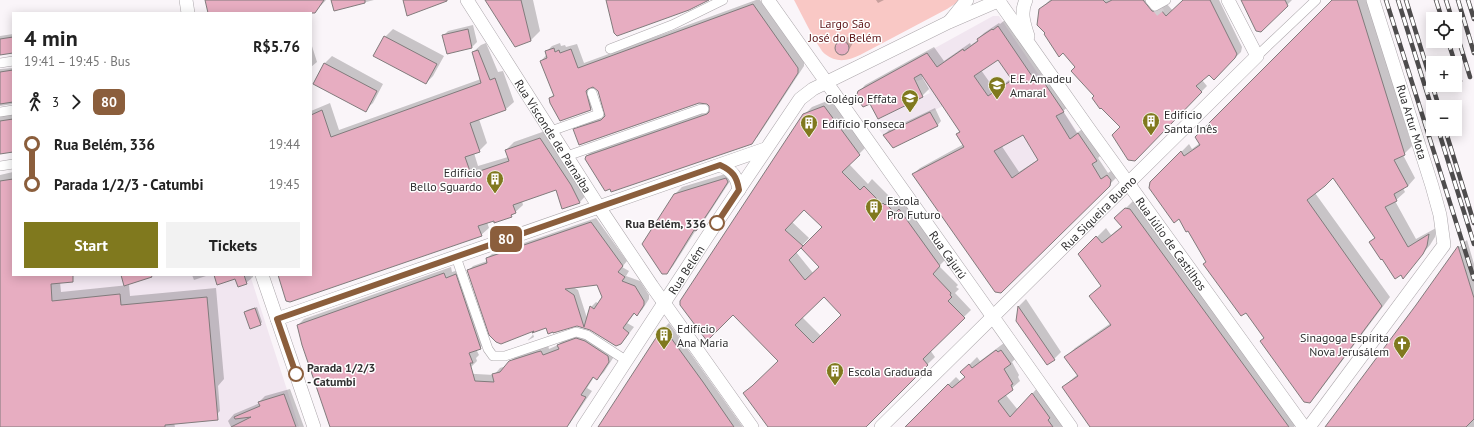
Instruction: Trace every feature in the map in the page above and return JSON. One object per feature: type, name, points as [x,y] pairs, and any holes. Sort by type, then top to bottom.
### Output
[{"type":"street","points":[[186,0],[188,12]]},
{"type":"street","name":"Rua Visconde de Parnaíba","points":[[467,0],[599,207],[664,303],[752,427]]},
{"type":"street","points":[[610,49],[672,25],[723,0]]},
{"type":"street","points":[[768,0],[826,82],[949,22],[999,0]]},
{"type":"street","points":[[949,22],[967,0]]},
{"type":"street","name":"Rua Júlio de Castilhos","points":[[999,0],[1031,47],[1304,427]]},
{"type":"street","points":[[1026,0],[1023,12],[1023,23],[1031,47]]},
{"type":"street","points":[[1150,0],[1155,6],[1166,0]]},
{"type":"street","points":[[1228,0],[1257,56]]},
{"type":"street","name":"Rua Siqueira Bueno","points":[[881,427],[1128,182],[1316,0]]},
{"type":"street","name":"Rua Artur Mota","points":[[1309,427],[1444,245],[1440,215],[1432,186],[1373,0]]},
{"type":"street","points":[[0,63],[12,61]]},
{"type":"street","name":"Rua Belém","points":[[583,427],[765,149],[800,99],[813,89],[826,82]]},
{"type":"street","name":"Rua Cajurú","points":[[826,82],[1071,427]]},
{"type":"street","points":[[551,131],[599,114],[592,93]]},
{"type":"street","points":[[567,156],[704,109]]},
{"type":"street","points":[[0,112],[12,110]]},
{"type":"street","points":[[277,319],[765,149]]},
{"type":"street","points":[[0,166],[12,164]]},
{"type":"street","points":[[720,165],[731,170],[735,175],[739,190]]},
{"type":"street","points":[[456,257],[488,349],[493,356],[505,356],[576,332],[587,335],[627,361]]},
{"type":"street","points":[[262,276],[314,427]]},
{"type":"shaded area","name":"E.E. Amadeu Amaral","points":[[993,16],[999,16],[1078,133],[1012,178],[984,136],[964,147],[956,134],[960,132],[943,106],[883,135],[873,121],[930,93],[923,79],[917,81],[906,64]]},
{"type":"shaded area","points":[[0,181],[12,276],[250,276],[299,427],[0,427]]},
{"type":"green space","name":"Largo São José do Belém","points":[[794,0],[961,0],[947,9],[860,55],[847,60],[838,60],[829,57],[822,51]]},
{"type":"building","points":[[205,0],[324,0],[315,13],[208,12]]},
{"type":"building","points":[[331,0],[365,0],[365,3],[334,11]]},
{"type":"building","points":[[403,0],[447,0],[447,1],[407,16]]},
{"type":"building","points":[[485,0],[521,0],[531,41],[515,47]]},
{"type":"building","points":[[606,0],[709,0],[689,10],[617,36],[614,33]]},
{"type":"building","points":[[1052,0],[1103,0],[1106,3],[1112,0],[1143,0],[1152,11],[1156,12],[1161,10],[1166,16],[1183,0],[1210,0],[1237,54],[1214,80],[1209,75],[1196,86],[1202,92],[1135,161],[1128,160],[1112,135],[1120,127],[1101,108],[1100,109],[1092,98],[1094,96],[1071,71],[1075,67],[1063,53],[1059,57],[1044,34],[1045,33],[1037,25],[1039,9]]},
{"type":"building","points":[[1241,0],[1285,0],[1288,6],[1261,32],[1256,31]]},
{"type":"building","points":[[1332,0],[1357,0],[1405,155],[1394,160],[1408,186],[1394,194],[1397,201],[1385,207],[1408,247],[1429,234],[1427,246],[1423,254],[1403,279],[1401,275],[1395,279],[1369,242],[1375,238],[1333,178],[1307,200],[1382,306],[1310,403],[1304,402],[1260,341],[1264,338],[1246,313],[1241,316],[1203,264],[1206,262],[1188,231],[1186,232],[1179,219],[1174,223],[1149,188],[1150,182],[1181,151],[1184,156],[1200,145],[1195,137]]},
{"type":"building","points":[[753,4],[798,68],[798,73],[752,144],[611,192],[610,189],[605,191],[585,159],[586,156],[707,114],[709,112],[709,106],[707,104],[699,103],[579,145],[573,129],[601,120],[605,116],[598,91],[593,87],[586,91],[591,110],[560,121],[550,103],[549,98],[554,96],[540,61],[547,58],[545,51],[554,48],[555,52],[559,50],[560,53],[571,49],[578,68]]},
{"type":"building","points":[[998,26],[1036,82],[1041,78],[1064,112],[1056,116],[1070,139],[1078,133],[1097,161],[1092,164],[1101,179],[1107,175],[1111,180],[1110,186],[1001,293],[995,292],[912,174],[964,147],[956,134],[960,132],[921,74],[914,78],[923,97],[878,119],[870,104],[863,107],[856,97],[858,91],[927,53],[937,67],[963,49],[964,51],[978,41],[977,39],[992,29],[993,30]],"holes":[[[998,60],[1012,80],[988,96],[974,76]],[[1023,135],[1038,160],[1012,178],[994,151]]]},
{"type":"building","points":[[468,29],[472,48],[447,54],[442,35]]},
{"type":"building","points":[[384,36],[437,64],[426,84],[373,56]]},
{"type":"building","points":[[12,37],[12,53],[0,55],[0,39]]},
{"type":"building","points":[[842,41],[847,43],[849,48],[847,53],[842,55],[837,53],[835,48],[837,43]]},
{"type":"building","points":[[478,50],[490,80],[495,78],[506,110],[470,123],[480,152],[465,157],[471,174],[509,161],[505,150],[540,138],[571,185],[580,203],[562,209],[556,190],[513,205],[516,213],[511,215],[512,217],[478,226],[482,236],[290,302],[286,301],[278,276],[312,276],[312,115],[322,110],[331,137],[481,83],[472,52]]},
{"type":"building","points":[[324,63],[377,91],[366,112],[313,84]]},
{"type":"building","points":[[12,70],[12,102],[0,104],[0,72]]},
{"type":"building","points":[[824,106],[860,155],[842,172],[860,190],[864,186],[882,204],[886,204],[895,213],[899,209],[940,266],[933,274],[951,293],[950,295],[952,297],[948,301],[965,318],[923,359],[928,365],[866,427],[768,427],[743,393],[778,361],[733,315],[707,341],[680,305],[680,301],[803,114]],"holes":[[[804,210],[822,227],[803,246],[785,230]],[[801,248],[819,267],[805,280],[789,260]],[[824,297],[841,315],[813,343],[795,325]]]},
{"type":"building","points":[[930,112],[938,126],[893,148],[883,135]]},
{"type":"building","points":[[12,119],[12,152],[0,154],[0,121]]},
{"type":"building","points":[[726,178],[728,182],[696,231],[694,230],[667,274],[662,274],[642,244],[674,194]]},
{"type":"building","points":[[12,179],[12,276],[73,276],[73,282],[51,284],[52,301],[120,294],[121,305],[207,297],[218,420],[165,425],[165,427],[0,427],[0,181]]},
{"type":"building","points":[[1125,208],[1130,209],[1289,427],[1090,427],[1062,387],[1078,376],[1064,357],[1111,325],[1089,296],[1101,286],[1078,254],[1096,236],[1102,243],[1122,227],[1114,218]]},
{"type":"building","points":[[591,222],[623,266],[618,272],[625,277],[622,281],[635,286],[644,301],[644,305],[637,316],[634,313],[623,328],[629,333],[621,344],[616,346],[590,330],[577,326],[548,334],[546,328],[501,344],[496,342],[489,335],[467,270],[487,263],[486,258]],"holes":[[[597,285],[602,297],[594,309],[590,306],[584,327],[574,295],[565,289]]]},
{"type":"building","points":[[1458,246],[1474,298],[1474,419],[1466,427],[1325,427],[1416,305]]},
{"type":"building","points":[[444,273],[446,278],[456,274],[481,349],[469,353],[473,363],[470,363],[475,381],[494,382],[492,374],[500,372],[509,361],[541,351],[543,355],[559,349],[557,345],[576,338],[585,341],[608,356],[609,362],[597,380],[593,377],[581,395],[586,397],[567,427],[330,427],[302,345],[297,325]]},
{"type":"building","points":[[121,276],[152,277],[124,286]]},
{"type":"building","points":[[214,276],[244,276],[247,284],[238,287],[235,279],[217,285]]},
{"type":"building","points":[[1018,306],[1055,360],[1047,365],[1016,321]]},
{"type":"building","points":[[255,308],[261,325],[250,329],[244,312]]},
{"type":"building","points":[[663,327],[703,382],[734,427],[598,427]]},
{"type":"building","points":[[996,350],[998,352],[1001,350],[1011,364],[1004,369],[1013,384],[1011,385],[1013,390],[998,401],[1010,417],[1032,393],[1050,418],[1048,420],[1053,427],[905,427],[948,384],[952,388],[965,377],[960,372],[969,364],[972,368]]},
{"type":"building","points":[[284,394],[296,427],[231,427],[251,417],[235,419],[234,417],[260,406],[258,402]]},
{"type":"tunnel","points":[[1155,6],[1163,16]]},
{"type":"railway","points":[[1386,0],[1474,279]]},
{"type":"railway","points":[[1398,0],[1429,100]]},
{"type":"railway","points":[[1406,0],[1437,100]]},
{"type":"railway","points":[[1436,0],[1440,12]]},
{"type":"railway","points":[[1446,0],[1450,12]]},
{"type":"railway","points":[[1458,0],[1474,53]]},
{"type":"railway","points":[[1468,0],[1474,19]]},
{"type":"railway","points":[[1450,48],[1453,56]]},
{"type":"railway","points":[[1461,48],[1470,77]]},
{"type":"railway","points":[[1440,136],[1474,244]]},
{"type":"railway","points":[[1447,136],[1474,223]]},
{"type":"bus line","name":"80","points":[[296,374],[277,319],[720,165],[731,170],[735,175],[739,190],[717,223]]},
{"type":"place","name":"E.E. Amadeu Amaral","points":[[997,100]]},
{"type":"place","name":"Colégio Effata","points":[[910,113]]},
{"type":"place","name":"Edifício Santa Inês","points":[[1151,136]]},
{"type":"place","name":"Edifício Fonseca","points":[[809,138]]},
{"type":"place","name":"Edifício Bello Sguardo","points":[[495,194]]},
{"type":"place","name":"Escola Pro Futuro","points":[[874,222]]},
{"type":"place","name":"Rua Belém, 336","points":[[717,223]]},
{"type":"place","name":"Edifício Ana Maria","points":[[664,350]]},
{"type":"place","name":"Sinagoga Espírita Nova Jerusálem","points":[[1402,359]]},
{"type":"place","name":"Parada 1/2/3 - Catumbi","points":[[296,374]]},
{"type":"place","name":"Escola Graduada","points":[[835,386]]}]
